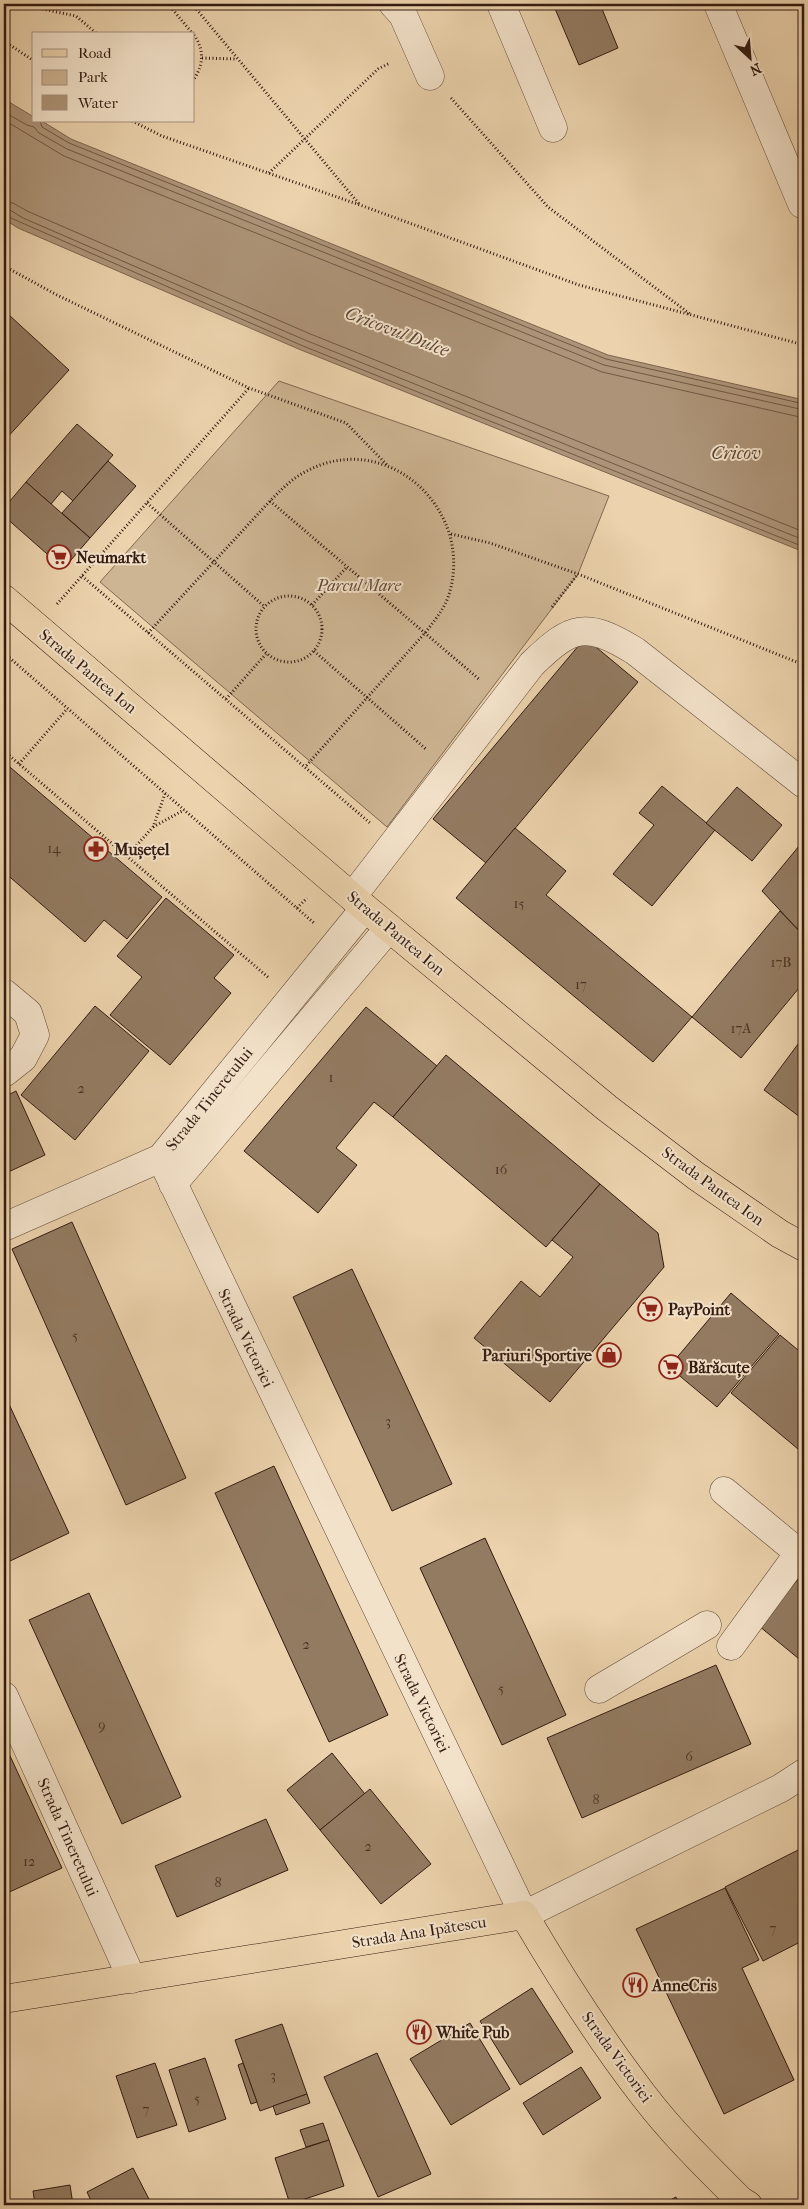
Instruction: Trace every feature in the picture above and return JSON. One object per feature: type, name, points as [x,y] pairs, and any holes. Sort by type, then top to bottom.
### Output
[{"type":"main road","name":"Strada Pantea Ion","points":[[4,599],[388,928],[607,1108],[696,1176],[780,1234],[804,1247]]},
{"type":"main road","name":"Strada Ana Ipătescu","points":[[4,1999],[524,1915]]},
{"type":"main road","name":"Strada Victoriei","points":[[524,1915],[560,1976],[645,2098],[694,2153],[740,2200],[748,2205]]},
{"type":"street","points":[[393,4],[403,15],[430,76]]},
{"type":"street","points":[[501,4],[553,128]]},
{"type":"street","points":[[718,4],[802,204]]},
{"type":"street","name":"Strada Tineretului","points":[[4,1227],[161,1158],[337,943],[393,843],[532,664],[553,643],[572,633],[587,629],[613,637],[635,650],[804,784]]},
{"type":"street","name":"Strada Tineretului","points":[[173,1184],[388,928]]},
{"type":"street","points":[[4,993],[28,1013],[35,1035],[23,1058],[4,1073]]},
{"type":"street","name":"Strada Victoriei","points":[[161,1158],[524,1915]]},
{"type":"street","points":[[724,1491],[798,1553],[731,1646]]},
{"type":"street","points":[[599,1689],[707,1625]]},
{"type":"street","name":"Strada Tineretului","points":[[4,1696],[132,1979]]},
{"type":"street","name":"Strada Ana Ipătescu","points":[[524,1915],[781,1788],[804,1773]]},
{"type":"path","points":[[33,4],[43,9],[76,16],[95,32]]},
{"type":"path","points":[[168,4],[191,32]]},
{"type":"path","points":[[192,4],[360,205]]},
{"type":"path","points":[[195,37],[200,46],[202,58],[199,71],[195,77]]},
{"type":"path","points":[[4,41],[32,60]]},
{"type":"path","points":[[202,58],[238,59]]},
{"type":"path","points":[[270,174],[378,69],[389,63],[401,62],[413,65],[430,76],[548,207],[692,316]]},
{"type":"path","points":[[134,122],[162,136],[360,205],[579,285],[804,345]]},
{"type":"path","points":[[4,266],[56,295],[249,388],[346,423],[390,468]]},
{"type":"path","points":[[36,627],[249,388]]},
{"type":"path","points":[[148,633],[270,501],[289,482],[305,472],[324,464],[344,460],[364,460],[402,473],[418,484],[432,498],[443,515],[451,534],[454,566],[450,593],[442,611],[425,633],[305,767]]},
{"type":"path","points":[[270,501],[504,700]]},
{"type":"path","points":[[147,503],[265,607]]},
{"type":"path","points":[[451,534],[490,543],[578,574],[804,665]]},
{"type":"path","points":[[312,606],[347,567]]},
{"type":"path","points":[[82,576],[393,843]]},
{"type":"path","points":[[288,596],[301,599],[312,606],[319,616],[322,628],[320,641],[314,651],[303,660],[290,663],[266,654],[259,643],[256,630],[258,618],[265,607],[276,599],[288,596]]},
{"type":"path","points":[[314,651],[450,770]]},
{"type":"path","points":[[4,654],[337,943]]},
{"type":"path","points":[[226,699],[266,654]]},
{"type":"path","points":[[19,764],[67,708]]},
{"type":"path","points":[[4,751],[292,998]]},
{"type":"path","points":[[153,827],[165,794]]},
{"type":"path","points":[[127,856],[153,827],[184,810]]},
{"type":"green space","name":"Parcul Mare","points":[[279,381],[609,496],[578,574],[387,827],[100,582]]},
{"type":"water","name":"Cricov","points":[[4,99],[32,116],[32,122],[44,122],[71,139],[608,355],[804,400],[804,552],[301,350],[18,228],[4,219]]},
{"type":"building","points":[[553,4],[600,4],[618,48],[579,65]]},
{"type":"building","points":[[9,315],[69,370],[4,441],[4,321]]},
{"type":"building","points":[[77,424],[113,455],[73,501],[62,491],[51,504],[26,482]]},
{"type":"building","points":[[108,461],[136,486],[90,538],[62,513]]},
{"type":"building","points":[[26,482],[90,538],[71,560],[55,561],[4,516],[4,508]]},
{"type":"building","points":[[585,638],[638,682],[486,863],[433,819]]},
{"type":"building","points":[[4,762],[162,897],[127,939],[104,920],[85,942],[4,872]]},
{"type":"building","points":[[662,786],[715,830],[652,906],[613,874],[654,825],[639,813]]},
{"type":"building","points":[[737,787],[782,825],[752,861],[706,823]]},
{"type":"building","points":[[515,828],[566,871],[546,895],[692,1017],[653,1062],[456,898]]},
{"type":"building","points":[[804,840],[804,936],[762,891]]},
{"type":"building","points":[[166,898],[234,955],[214,978],[231,993],[170,1065],[110,1015],[142,977],[117,956]]},
{"type":"building","points":[[780,911],[804,936],[804,982],[741,1058],[692,1017]]},
{"type":"building","points":[[95,1006],[149,1051],[75,1140],[21,1095]]},
{"type":"building","points":[[366,1007],[437,1066],[393,1117],[374,1102],[336,1148],[357,1165],[318,1213],[244,1151]]},
{"type":"building","points":[[804,1036],[804,1120],[764,1090]]},
{"type":"building","points":[[446,1055],[600,1184],[546,1247],[393,1117]]},
{"type":"building","points":[[16,1091],[45,1155],[4,1174],[4,1097]]},
{"type":"building","points":[[600,1184],[658,1233],[664,1267],[550,1402],[474,1338],[521,1281],[540,1297],[573,1257],[552,1240]]},
{"type":"building","points":[[72,1222],[186,1478],[126,1505],[12,1249]]},
{"type":"building","points":[[352,1269],[452,1484],[392,1511],[293,1297]]},
{"type":"building","points":[[731,1293],[779,1334],[717,1407],[669,1367]]},
{"type":"building","points":[[780,1335],[804,1355],[804,1454],[731,1393]]},
{"type":"building","points":[[8,1402],[69,1533],[8,1562],[4,1553],[4,1404]]},
{"type":"building","points":[[274,1466],[388,1715],[329,1742],[215,1493]]},
{"type":"building","points":[[485,1538],[566,1715],[502,1745],[420,1568]]},
{"type":"building","points":[[804,1572],[804,1663],[759,1626]]},
{"type":"building","points":[[89,1593],[181,1797],[122,1824],[29,1620]]},
{"type":"building","points":[[716,1665],[751,1744],[582,1818],[547,1738]]},
{"type":"building","points":[[4,1743],[62,1868],[5,1894],[4,1891]]},
{"type":"building","points":[[332,1753],[365,1794],[320,1830],[287,1790]]},
{"type":"building","points":[[370,1789],[431,1864],[381,1904],[320,1830]]},
{"type":"building","points":[[266,1819],[288,1870],[177,1917],[155,1866]]},
{"type":"building","points":[[804,1847],[804,1940],[763,1961],[725,1887]]},
{"type":"building","points":[[725,1888],[759,1960],[742,1968],[794,2080],[724,2114],[636,1929]]},
{"type":"building","points":[[532,1988],[573,2052],[520,2085],[480,2021]]},
{"type":"building","points":[[470,2023],[510,2089],[451,2125],[410,2059]]},
{"type":"building","points":[[282,2024],[307,2094],[260,2111],[235,2040]]},
{"type":"building","points":[[377,2053],[431,2174],[378,2197],[324,2077]]},
{"type":"building","points":[[205,2058],[226,2119],[189,2132],[169,2070]]},
{"type":"building","points":[[155,2063],[177,2125],[137,2138],[116,2076]]},
{"type":"building","points":[[243,2063],[257,2102],[251,2104],[238,2065]]},
{"type":"building","points":[[581,2067],[601,2098],[543,2135],[523,2103]]},
{"type":"building","points":[[307,2094],[310,2103],[276,2115],[273,2106]]},
{"type":"building","points":[[323,2123],[329,2140],[306,2147],[300,2130]]},
{"type":"building","points":[[329,2140],[344,2186],[290,2204],[275,2158]]},
{"type":"building","points":[[133,2168],[152,2205],[93,2205],[87,2192]]},
{"type":"building","points":[[70,2185],[73,2205],[35,2205],[33,2191]]},
{"type":"building","points":[[676,2197],[680,2205],[661,2205]]},
{"type":"place","name":"Neumarkt","points":[[59,557]]},
{"type":"place","name":"Mușețel","points":[[96,849]]},
{"type":"place","name":"PayPoint","points":[[650,1309]]},
{"type":"place","name":"Pariuri Sportive","points":[[609,1355]]},
{"type":"place","name":"Bărăcuțe","points":[[671,1367]]},
{"type":"place","name":"AnneCris","points":[[635,1985]]},
{"type":"place","name":"White Pub","points":[[419,2032]]},
{"type":"water label","name":"Cricovul Dulce","points":[[397,332]]}]
